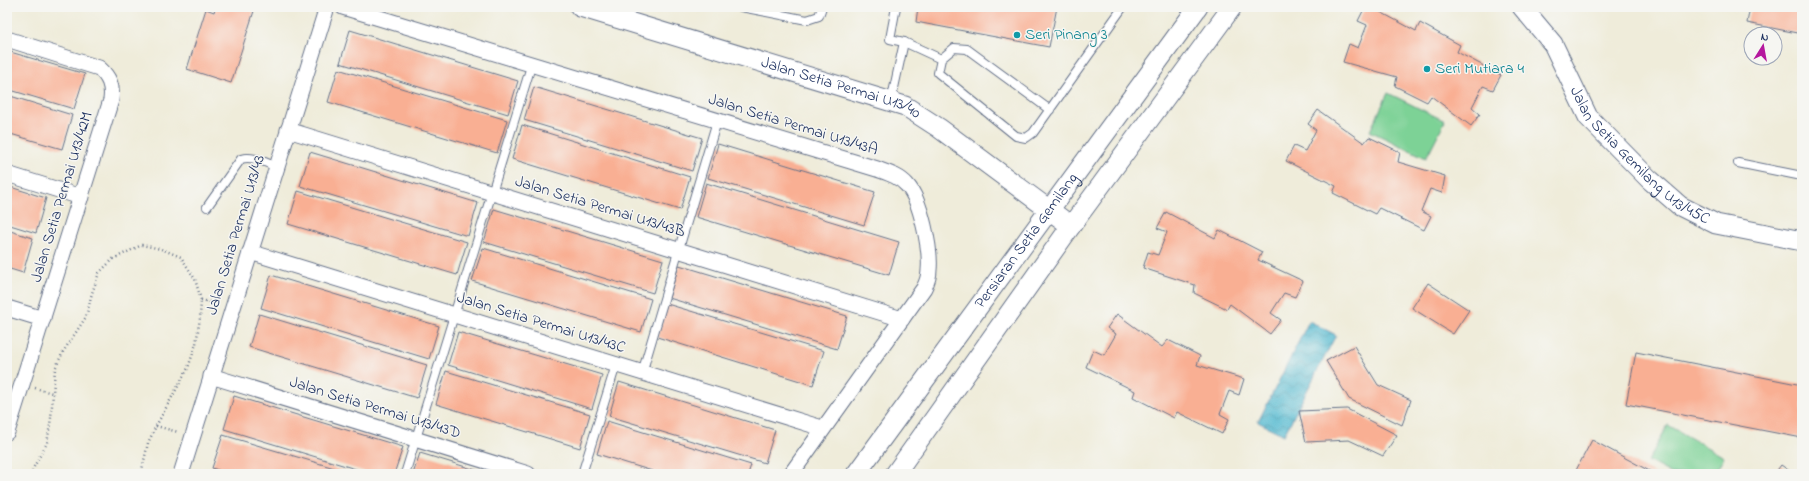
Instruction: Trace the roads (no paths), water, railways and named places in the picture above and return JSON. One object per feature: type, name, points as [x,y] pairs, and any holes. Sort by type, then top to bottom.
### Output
[{"type":"street","name":"Jalan Setia Permai U13/43","points":[[181,474],[327,7]]},
{"type":"street","name":"Jalan Setia Permai U13/43A","points":[[343,7],[877,169],[897,177],[907,185],[918,203],[925,232],[929,269],[928,280],[924,288],[822,428],[791,474]]},
{"type":"street","name":"Jalan Setia Permai U13/40","points":[[580,7],[905,106],[939,128],[1071,226]]},
{"type":"street","name":"Persiaran Setia Gemilang","points":[[856,474],[1198,7]]},
{"type":"street","name":"Persiaran Setia Gemilang","points":[[895,474],[1071,226],[1232,7]]},
{"type":"street","name":"Jalan Setia Gemilang U13/45C","points":[[1522,7],[1553,44],[1588,117],[1649,179],[1680,206],[1716,224],[1802,241]]},
{"type":"street","name":"Jalan Setia Permai U13/42M","points":[[7,39],[99,68],[106,75],[111,84],[112,91],[111,100],[7,432]]},
{"type":"street","name":"Jalan Setia Permai U13/43B","points":[[288,130],[902,319]]},
{"type":"street","points":[[7,174],[81,197]]},
{"type":"street","name":"Jalan Setia Permai U13/43C","points":[[250,252],[822,428]]},
{"type":"street","points":[[7,308],[43,319]]},
{"type":"street","name":"Jalan Setia Permai U13/43D","points":[[211,376],[528,474]]},
{"type":"lane","points":[[741,7],[807,20],[819,16],[822,7]]},
{"type":"lane","points":[[896,7],[890,39],[904,42],[940,59]]},
{"type":"lane","points":[[1050,110],[967,49],[954,48],[940,59],[938,72],[1016,136],[1026,138],[1033,133],[1050,110],[1123,7]]},
{"type":"lane","points":[[891,102],[904,42]]},
{"type":"lane","points":[[405,474],[532,64]]},
{"type":"lane","points":[[642,373],[717,121]]},
{"type":"lane","points":[[207,207],[241,159],[245,157],[252,158],[277,167]]},
{"type":"lane","points":[[1738,163],[1802,176]]},
{"type":"lane","points":[[582,474],[616,365]]},
{"type":"water","points":[[1309,321],[1336,335],[1284,435],[1258,422]]},
{"type":"place","name":"Seri Pinang 3","points":[[1017,35]]},
{"type":"place","name":"Seri Mutiara 4","points":[[1427,69]]}]
